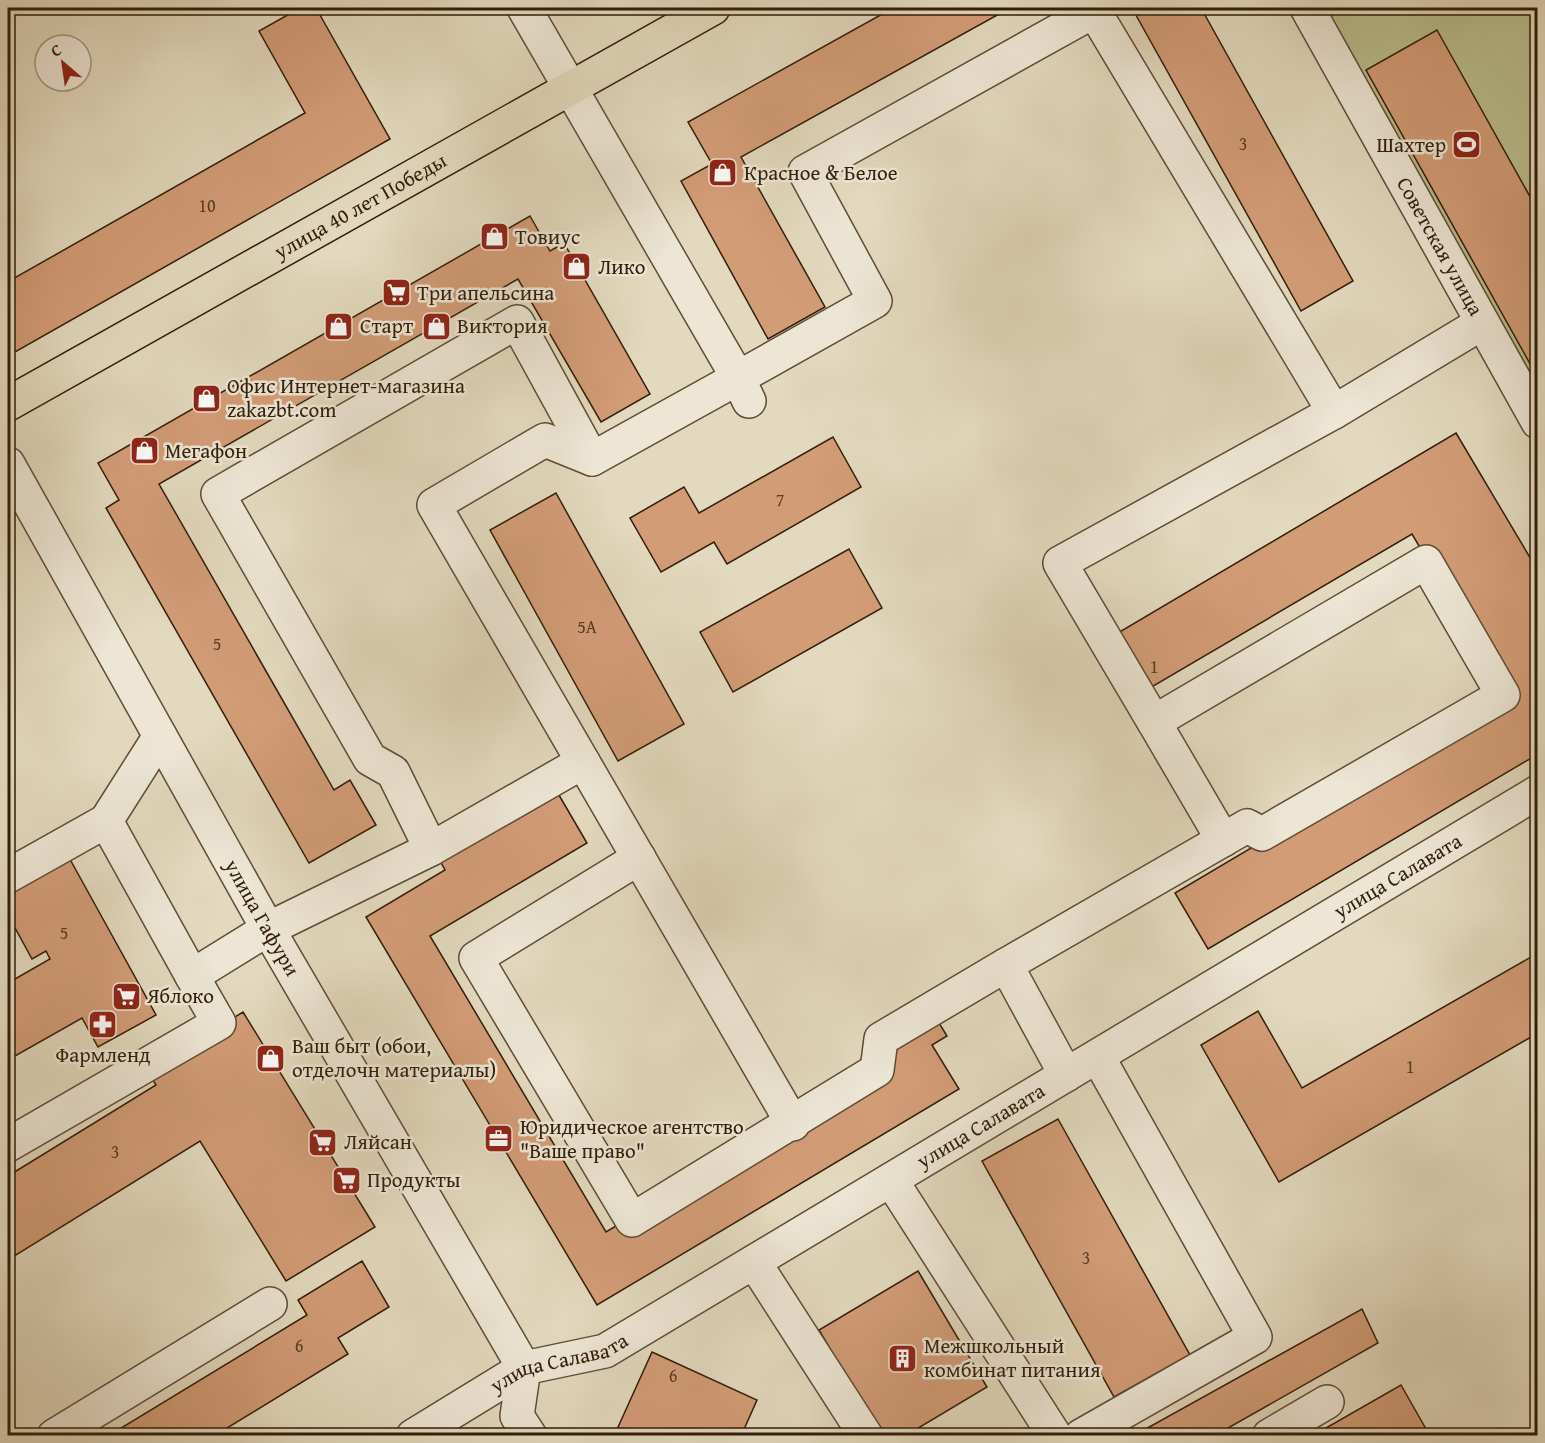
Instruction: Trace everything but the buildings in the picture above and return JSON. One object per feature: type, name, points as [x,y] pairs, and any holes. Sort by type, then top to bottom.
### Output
[{"type":"main road","name":"улица 40 лет Победы","points":[[8,404],[706,9]]},
{"type":"street","points":[[524,8],[744,389]]},
{"type":"street","name":"Советская улица","points":[[1307,8],[1538,422]]},
{"type":"street","points":[[793,1124],[434,505],[544,440],[592,459],[744,389],[875,301],[805,172],[1094,11],[1334,412]]},
{"type":"street","points":[[431,849],[393,772],[370,759],[218,494],[517,322],[592,459]]},
{"type":"street","points":[[1223,840],[1060,563],[1334,412],[1482,323]]},
{"type":"street","name":"улица Гафури","points":[[8,464],[268,929],[524,1368]]},
{"type":"street","points":[[639,858],[476,958],[632,1220],[793,1124],[878,1070],[881,1039],[1247,826],[1262,834],[1503,695],[1426,562],[1154,722]]},
{"type":"street","points":[[8,876],[106,821],[160,736]]},
{"type":"street","points":[[192,976],[268,929],[431,849],[583,762]]},
{"type":"street","name":"улица Салавата","points":[[413,1436],[524,1368],[606,1351],[1538,792]]},
{"type":"street","points":[[8,1145],[219,1023],[106,821]]},
{"type":"street","points":[[1006,965],[1066,1075]]},
{"type":"street","points":[[1081,1436],[1255,1337],[1098,1057]]},
{"type":"street","points":[[891,1180],[1055,1436]]},
{"type":"street","points":[[754,1262],[866,1436]]},
{"type":"street","points":[[54,1436],[270,1304]]},
{"type":"street","points":[[524,1368],[517,1416],[531,1436]]},
{"type":"street","points":[[1269,1436],[1327,1402]]},
{"type":"green space","name":"Шахтер","points":[[1319,8],[1537,8],[1537,394]]},
{"type":"place","name":"Шахтер","points":[[1467,145]]},
{"type":"place","name":"Красное & Белое","points":[[723,173]]},
{"type":"place","name":"Товиус","points":[[494,237]]},
{"type":"place","name":"Лико","points":[[577,267]]},
{"type":"place","name":"Три апельсина","points":[[396,293]]},
{"type":"place","name":"Старт","points":[[339,326]]},
{"type":"place","name":"Виктория","points":[[436,326]]},
{"type":"place","name":"Офис Интернет-магазина zakazbt.com","points":[[206,398]]},
{"type":"place","name":"Мегафон","points":[[144,451]]},
{"type":"place","name":"Яблоко","points":[[126,996]]},
{"type":"place","name":"Фармленд","points":[[103,1024]]},
{"type":"place","name":"Ваш быт (обои, отделочн материалы)","points":[[271,1058]]},
{"type":"place","name":"Юридическое агентство \"Ваше право\"","points":[[499,1139]]},
{"type":"place","name":"Ляйсан","points":[[323,1142]]},
{"type":"place","name":"Продукты","points":[[346,1180]]},
{"type":"place","name":"Межшкольный комбинат питания","points":[[903,1358]]}]
